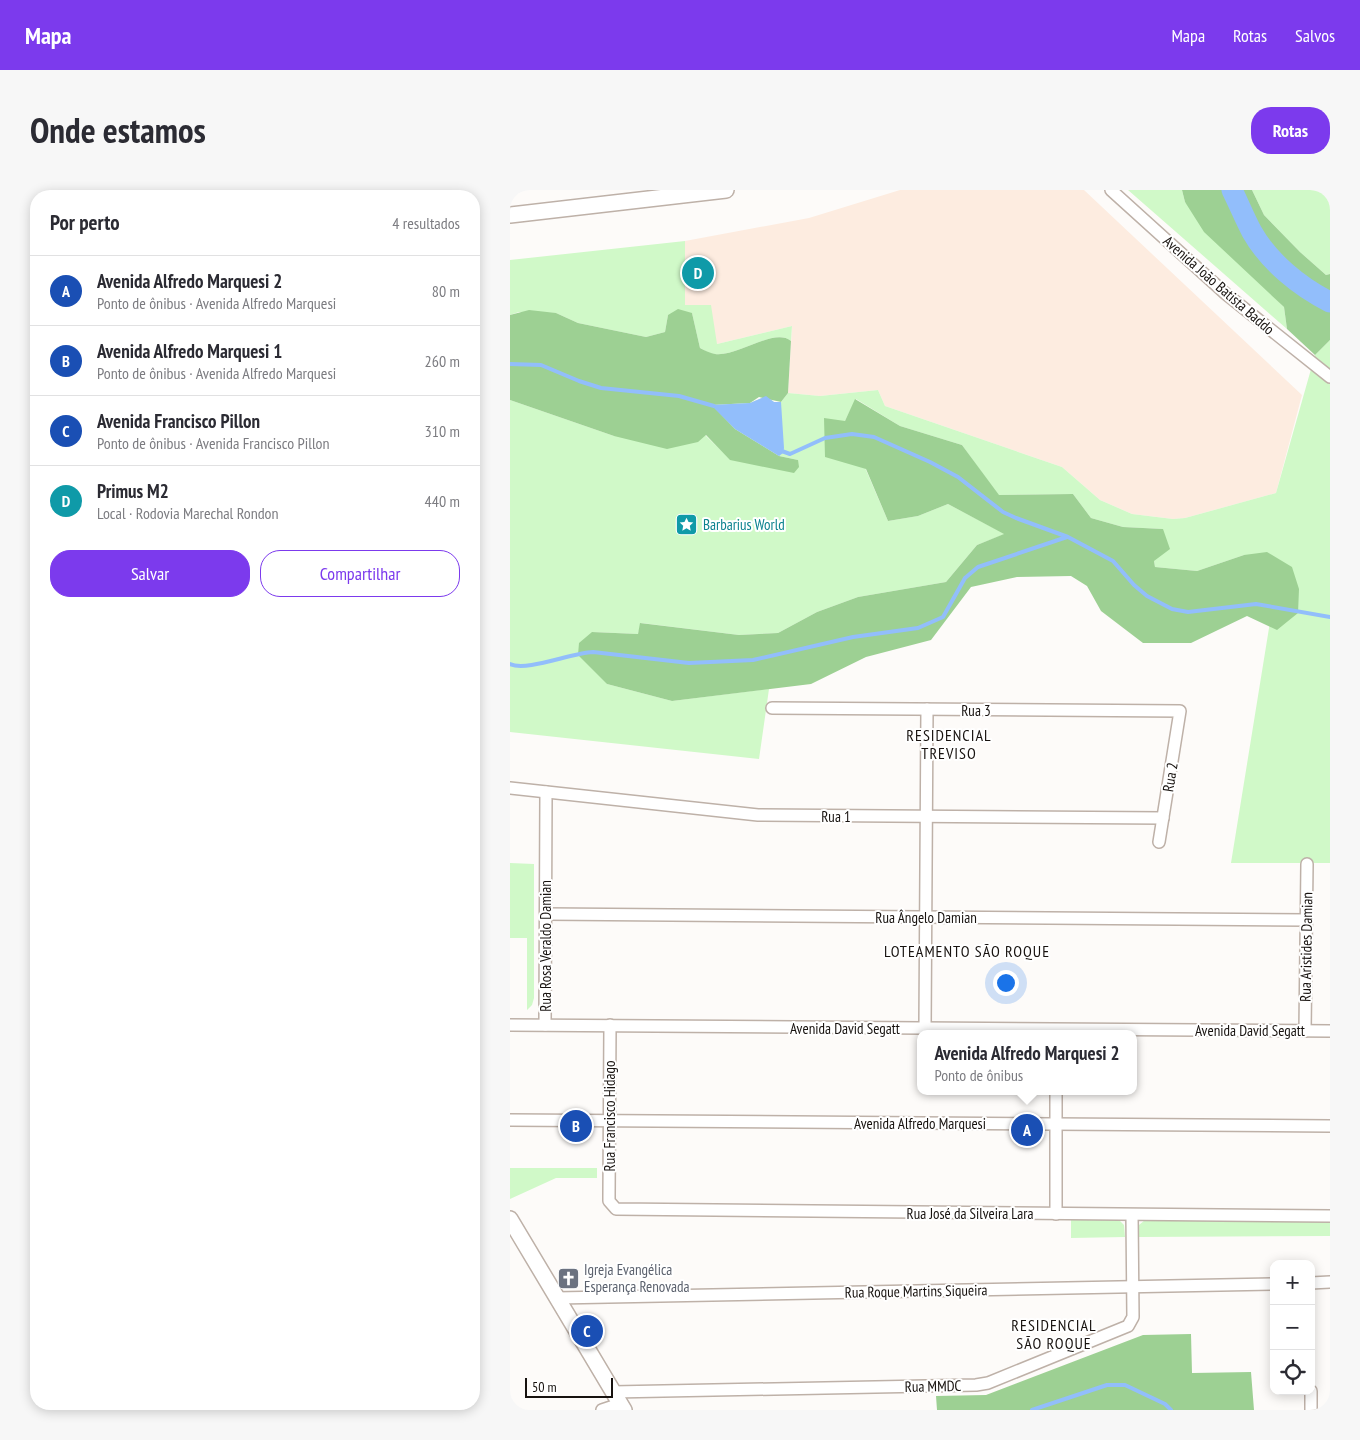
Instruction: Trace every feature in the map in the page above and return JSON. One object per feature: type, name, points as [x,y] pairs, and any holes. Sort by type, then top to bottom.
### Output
[{"type":"main road","points":[[510,215],[726,190]]},
{"type":"main road","points":[[510,1219],[619,1402]]},
{"type":"street","name":"Avenida João Batista Baddo","points":[[1111,190],[1226,294],[1330,378]]},
{"type":"street","name":"Rua 3","points":[[772,708],[1180,711]]},
{"type":"street","points":[[925,1028],[927,709]]},
{"type":"street","name":"Rua 2","points":[[1159,842],[1180,711]]},
{"type":"street","name":"Rua 1","points":[[510,788],[758,815],[1163,818]]},
{"type":"street","name":"Rua Rosa Veraldo Damian","points":[[545,1025],[546,792]]},
{"type":"street","name":"Rua Aristides Damian","points":[[1305,1031],[1307,864]]},
{"type":"street","name":"Rua Ângelo Damian","points":[[546,914],[1306,920]]},
{"type":"street","name":"Avenida David Segatt","points":[[510,1025],[991,1030]]},
{"type":"street","name":"Rua Francisco Hidago","points":[[610,1025],[608,1195],[612,1205]]},
{"type":"street","name":"Avenida David Segatt","points":[[1137,1032],[1330,1031]]},
{"type":"street","points":[[1056,1095],[1056,1214]]},
{"type":"street","name":"Avenida Alfredo Marquesi","points":[[510,1120],[1330,1126]]},
{"type":"street","name":"Rua José da Silveira Lara","points":[[612,1205],[623,1211],[1330,1216]]},
{"type":"street","name":"Rua MMDC","points":[[602,1410],[619,1402],[983,1384],[1124,1330],[1131,1323],[1133,1318],[1132,1214]]},
{"type":"street","points":[[1315,1283],[1330,1282]]},
{"type":"street","name":"Rua Roque Martins Siqueira","points":[[557,1298],[1270,1284]]},
{"type":"street","points":[[1310,1395],[1311,1410]]},
{"type":"shaded area","points":[[900,190],[1084,190],[1302,395],[1276,493],[1185,518],[1173,519],[1132,514],[1100,500],[1062,467],[885,406],[878,390],[820,396],[788,393],[792,326],[717,344],[685,305],[685,241],[809,218]]},
{"type":"green space","points":[[1128,190],[1182,190],[1185,202],[1284,307],[1287,329]]},
{"type":"green space","points":[[1182,190],[1252,190],[1264,215],[1300,252],[1326,275],[1330,274],[1330,340],[1315,355],[1287,329],[1284,307],[1204,232],[1185,202]]},
{"type":"green space","points":[[1252,190],[1330,190],[1330,274],[1326,275],[1300,252],[1264,215]]},
{"type":"green space","points":[[685,241],[685,305],[711,305],[717,344],[792,326],[791,341],[784,338],[775,338],[724,354],[713,354],[700,348],[692,313],[668,315],[665,332],[646,337],[578,323],[556,313],[519,312],[510,315],[510,260]]},
{"type":"green space","points":[[678,309],[692,313],[700,348],[713,354],[724,354],[775,338],[784,338],[791,341],[788,393],[781,402],[759,397],[750,403],[712,405],[735,429],[779,456],[798,460],[799,467],[794,473],[730,460],[706,435],[698,442],[667,449],[614,436],[510,400],[510,315],[529,310],[556,313],[578,323],[646,337],[665,332],[668,315]]},
{"type":"green space","points":[[1330,340],[1330,863],[1231,863],[1280,560],[1244,555],[1197,571],[1155,567],[1154,561],[1163,529],[1123,527],[1091,518],[1073,494],[998,495],[962,445],[900,426],[856,399],[845,421],[888,521],[918,516],[948,504],[1005,534],[977,545],[946,582],[858,597],[817,612],[778,633],[739,635],[641,623],[638,634],[592,632],[607,684],[672,701],[769,689],[759,759],[510,732],[510,400],[614,436],[705,435],[731,460],[798,460],[779,456],[735,429],[711,405],[750,403],[766,396],[774,402],[781,402],[788,393],[820,396],[878,390],[885,406],[1062,467],[1100,500],[1132,514],[1173,519],[1185,518],[1276,493],[1315,355]]},
{"type":"green space","points":[[855,399],[900,426],[962,445],[999,495],[1073,494],[1091,518],[1123,527],[1163,529],[1170,549],[1154,561],[1155,567],[1197,571],[1244,555],[1267,552],[1292,567],[1299,589],[1298,613],[1277,630],[1247,616],[1191,643],[1143,643],[1101,611],[1087,586],[1071,576],[1017,577],[971,587],[931,640],[866,657],[811,684],[672,701],[607,684],[578,655],[579,643],[592,632],[638,634],[640,623],[739,635],[778,633],[817,612],[858,597],[946,582],[977,545],[1004,534],[948,504],[918,516],[888,521],[866,469],[825,457],[824,418],[845,421]]},
{"type":"green space","points":[[510,863],[534,864],[534,998],[532,1005],[527,1010],[527,938],[510,938]]},
{"type":"green space","points":[[510,1168],[597,1168],[597,1178],[556,1178],[510,1199]]},
{"type":"green space","points":[[1071,1219],[1119,1220],[1124,1225],[1125,1237],[1071,1238]]},
{"type":"green space","points":[[1145,1220],[1330,1221],[1330,1236],[1139,1237],[1139,1225]]},
{"type":"green space","points":[[1191,1334],[1192,1373],[1251,1372],[1254,1410],[937,1410],[936,1396],[986,1395],[1143,1335]]},
{"type":"water","points":[[766,396],[774,402],[781,402],[784,448],[783,453],[779,456],[735,429],[711,405],[750,403]]},
{"type":"waterway","points":[[1232,190],[1252,232],[1267,253],[1286,273],[1330,302]]},
{"type":"waterway","points":[[510,364],[541,365],[601,388],[679,396],[714,406]]},
{"type":"waterway","points":[[779,450],[790,454],[825,438],[852,434],[874,437],[930,462],[958,477],[1003,512],[1068,537],[1113,561],[1134,585],[1147,596],[1172,609],[1188,612],[1256,604],[1330,617]]},
{"type":"waterway","points":[[510,664],[527,666],[593,652],[689,663],[753,660],[853,637],[918,628],[943,617],[965,578],[978,567],[1067,537]]},
{"type":"waterway","points":[[1032,1410],[1107,1385],[1125,1385],[1165,1404],[1171,1410]]},
{"type":"place","name":"Primus M2","points":[[698,273]]},
{"type":"place","name":"Barbarius World","points":[[687,524]]},
{"type":"place","name":"Avenida Alfredo Marquesi 1","points":[[576,1126]]},
{"type":"place","name":"Avenida Alfredo Marquesi 2","points":[[1027,1130]]},
{"type":"place","name":"Igreja Evangélica Esperança Renovada","points":[[568,1278]]},
{"type":"place","name":"Avenida Francisco Pillon","points":[[587,1331]]},
{"type":"district","name":"RESIDENCIAL TREVISO","points":[[949,744]]},
{"type":"district","name":"LOTEAMENTO SÃO ROQUE","points":[[967,951]]},
{"type":"district","name":"RESIDENCIAL SÃO ROQUE","points":[[1054,1334]]}]
